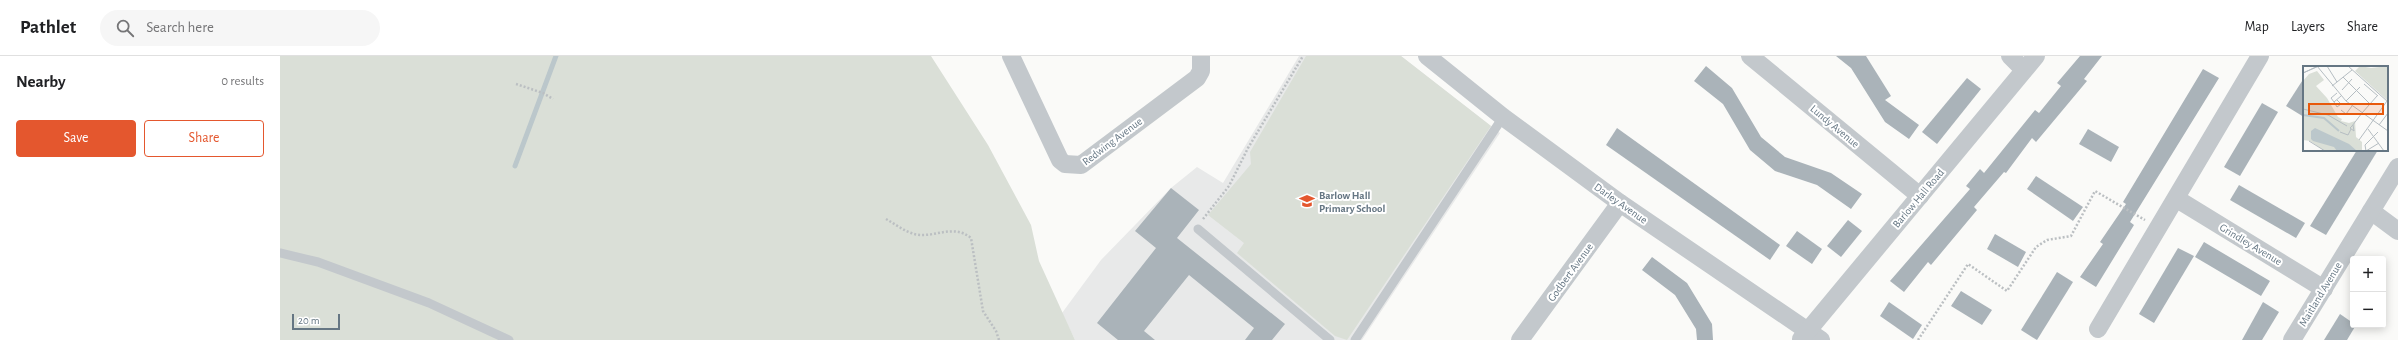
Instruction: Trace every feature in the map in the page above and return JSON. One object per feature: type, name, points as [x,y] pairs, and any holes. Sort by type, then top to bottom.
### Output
[{"type":"street","name":"Redwing Avenue","points":[[1012,56],[1060,160],[1065,164],[1081,165],[1197,78],[1201,70],[1201,56]]},
{"type":"street","name":"Darley Avenue","points":[[1427,56],[1503,118],[1620,203],[1810,337]]},
{"type":"street","name":"Lundy Avenue","points":[[1750,56],[1920,196]]},
{"type":"street","points":[[2010,56],[2024,70]]},
{"type":"street","name":"Barlow Hall Road","points":[[1810,337],[1920,196],[2036,56]]},
{"type":"street","points":[[2098,329],[2260,56]]},
{"type":"street","name":"Maitland Avenue","points":[[2292,340],[2398,167]]},
{"type":"street","name":"Grindley Avenue","points":[[2176,199],[2324,289]]},
{"type":"street","name":"Godbert Avenue","points":[[1520,340],[1620,203]]},
{"type":"street","points":[[2371,211],[2398,231]]},
{"type":"lane","points":[[1355,340],[1503,118]]},
{"type":"lane","points":[[1200,225],[1330,340]]},
{"type":"lane","points":[[280,253],[318,262],[429,303],[510,340]]},
{"type":"path","points":[[1200,225],[1229,186],[1248,148],[1303,56]]},
{"type":"path","points":[[516,84],[543,93],[553,99]]},
{"type":"path","points":[[1918,340],[1968,264],[2008,291],[2036,247],[2047,240],[2071,236],[2095,191],[2159,228]]},
{"type":"path","points":[[886,219],[913,234],[922,235],[954,231],[971,238],[983,311],[996,331],[999,340]]},
{"type":"shaded area","points":[[280,56],[931,56],[988,145],[1031,225],[1039,261],[1075,340],[280,340]]},
{"type":"shaded area","name":"Barlow Hall Primary School","points":[[1299,56],[1401,56],[1500,133],[1362,340],[1075,340],[1062,313],[1101,260],[1171,188],[1197,167],[1223,183]]},
{"type":"shaded area","name":"Barlow Hall Primary School","points":[[1306,56],[1401,56],[1491,126],[1347,340],[1335,336],[1237,253],[1244,243],[1208,215],[1251,164],[1250,152]]},
{"type":"building","points":[[1836,56],[1866,56],[1891,96],[1885,100],[1919,125],[1909,139],[1885,122],[1851,68]]},
{"type":"building","points":[[2080,56],[2102,56],[2084,79],[2087,81],[2036,142],[2032,138],[2006,173],[2004,172],[1974,207],[1977,210],[1931,265],[1928,262],[1904,292],[1890,281],[1970,189],[1966,186],[1980,169],[1984,173],[2035,110],[2039,113],[2061,86],[2057,83]]},
{"type":"building","points":[[1706,66],[1732,88],[1761,137],[1785,157],[1831,173],[1862,194],[1851,209],[1817,185],[1775,171],[1750,150],[1723,104],[1694,81]]},
{"type":"building","points":[[2203,69],[2219,78],[2130,222],[2134,225],[2096,287],[2080,277],[2103,244],[2100,242],[2126,204],[2123,202]]},
{"type":"building","points":[[1967,78],[1981,89],[1937,144],[1922,132]]},
{"type":"building","points":[[2303,80],[2303,116],[2286,106]]},
{"type":"building","points":[[2262,103],[2278,112],[2240,176],[2224,167]]},
{"type":"building","points":[[1617,128],[1780,245],[1770,260],[1606,145]]},
{"type":"building","points":[[2088,129],[2119,147],[2111,162],[2079,144]]},
{"type":"building","points":[[2356,151],[2377,151],[2326,235],[2310,226]]},
{"type":"building","points":[[2036,176],[2083,207],[2073,221],[2027,189]]},
{"type":"building","points":[[2239,185],[2305,223],[2296,238],[2230,200]]},
{"type":"building","points":[[1171,188],[1199,210],[1177,238],[1285,324],[1272,340],[1245,340],[1254,328],[1189,275],[1144,331],[1155,340],[1118,340],[1097,323],[1156,248],[1135,231]]},
{"type":"building","points":[[1848,220],[1862,231],[1841,257],[1827,246]]},
{"type":"building","points":[[1797,231],[1822,249],[1812,264],[1786,246]]},
{"type":"building","points":[[1995,234],[2026,252],[2018,267],[1987,249]]},
{"type":"building","points":[[2204,242],[2270,281],[2261,296],[2195,257]]},
{"type":"building","points":[[2178,248],[2194,256],[2154,323],[2139,314]]},
{"type":"building","points":[[1652,257],[1687,283],[1712,324],[1713,340],[1697,340],[1696,329],[1675,295],[1642,270]]},
{"type":"building","points":[[2057,272],[2073,282],[2037,340],[2021,330]]},
{"type":"building","points":[[1961,291],[1992,310],[1982,325],[1951,306]]},
{"type":"building","points":[[1889,302],[1922,325],[1913,339],[1880,316]]},
{"type":"building","points":[[2263,302],[2279,312],[2262,340],[2242,340]]},
{"type":"building","points":[[2340,314],[2350,321],[2350,328],[2354,328],[2347,340],[2324,340]]},
{"type":"waterway","points":[[515,166],[556,56]]},
{"type":"place","name":"Barlow Hall Primary School","points":[[1307,201]]}]
